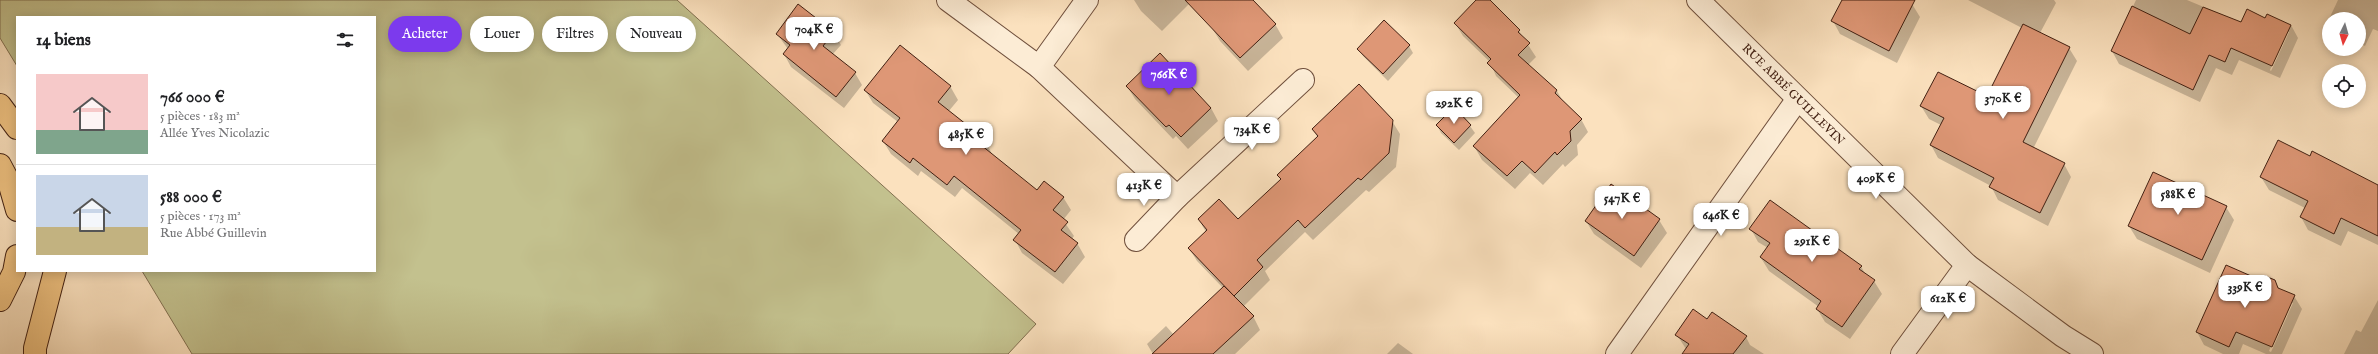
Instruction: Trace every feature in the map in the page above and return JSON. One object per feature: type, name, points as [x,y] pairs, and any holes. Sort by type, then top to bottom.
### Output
[{"type":"main road","points":[[0,106],[16,127]]},
{"type":"main road","points":[[0,165],[10,182],[16,206]]},
{"type":"main road","points":[[0,300],[14,272],[16,261]]},
{"type":"main road","points":[[35,354],[35,348],[56,272]]},
{"type":"street","points":[[948,0],[1039,67],[1177,197]]},
{"type":"street","points":[[1039,67],[1087,0]]},
{"type":"street","name":"RUE ABBÉ GUILLEVIN","points":[[1698,0],[1797,100],[1967,265],[2063,336],[2092,354]]},
{"type":"street","points":[[1136,240],[1177,197],[1303,80]]},
{"type":"street","points":[[1617,354],[1797,100]]},
{"type":"street","points":[[1902,354],[1967,265]]},
{"type":"shaded area","points":[[0,0],[677,0],[695,16],[616,16],[616,52],[696,52],[696,17],[1036,324],[1008,354],[192,354],[143,272],[376,272],[376,16],[16,16],[16,64],[0,38]]},
{"type":"building","points":[[1185,0],[1253,0],[1276,24],[1240,58]]},
{"type":"building","points":[[1476,0],[1490,0],[1520,30],[1518,32],[1530,43],[1518,55],[1557,90],[1555,93],[1582,119],[1570,131],[1571,141],[1557,155],[1555,152],[1535,173],[1522,161],[1507,176],[1473,146],[1520,95],[1487,63],[1491,59],[1454,23]]},
{"type":"building","points":[[1842,0],[1915,0],[1889,51],[1831,21]]},
{"type":"building","points":[[798,4],[834,32],[823,46],[856,72],[836,97],[783,54],[790,45],[776,34]]},
{"type":"building","points":[[2132,6],[2190,34],[2203,7],[2241,22],[2247,9],[2265,18],[2267,14],[2291,25],[2272,66],[2231,48],[2225,62],[2209,55],[2193,90],[2111,51]]},
{"type":"building","points":[[1384,20],[1410,45],[1383,74],[1357,49]]},
{"type":"building","points":[[2023,24],[2070,47],[2023,142],[2065,163],[2040,213],[1989,187],[1994,178],[1930,145],[1944,118],[1920,106],[1938,72],[1987,96]]},
{"type":"building","points":[[900,45],[951,86],[938,102],[986,140],[981,145],[1037,190],[1044,181],[1064,197],[1053,210],[1068,222],[1061,230],[1078,243],[1055,272],[1013,240],[1021,230],[954,176],[947,185],[913,158],[910,163],[882,141],[900,118],[864,90]]},
{"type":"building","points":[[1160,53],[1211,108],[1181,137],[1169,125],[1166,127],[1126,86]]},
{"type":"building","points":[[1359,84],[1393,120],[1389,153],[1361,180],[1358,178],[1305,228],[1298,220],[1257,260],[1263,267],[1234,296],[1188,248],[1207,230],[1198,219],[1219,199],[1238,219],[1281,179],[1277,175],[1318,136],[1312,129]]},
{"type":"building","points":[[1454,107],[1471,125],[1454,143],[1436,125]]},
{"type":"building","points":[[2278,140],[2310,156],[2312,151],[2378,185],[2378,236],[2341,218],[2334,234],[2300,217],[2308,201],[2260,177]]},
{"type":"building","points":[[2153,172],[2227,206],[2202,260],[2128,226]]},
{"type":"building","points":[[1611,184],[1660,219],[1634,256],[1585,221]]},
{"type":"building","points":[[1770,200],[1862,266],[1859,269],[1875,280],[1842,327],[1816,309],[1821,301],[1760,257],[1770,243],[1749,229]]},
{"type":"building","points":[[2226,265],[2258,279],[2265,276],[2275,280],[2278,288],[2295,295],[2272,347],[2236,332],[2229,347],[2196,332]]},
{"type":"building","points":[[1224,286],[1254,316],[1213,354],[1152,354]]},
{"type":"building","points":[[1693,309],[1707,319],[1712,312],[1747,336],[1733,354],[1682,354],[1689,344],[1675,335]]}]
